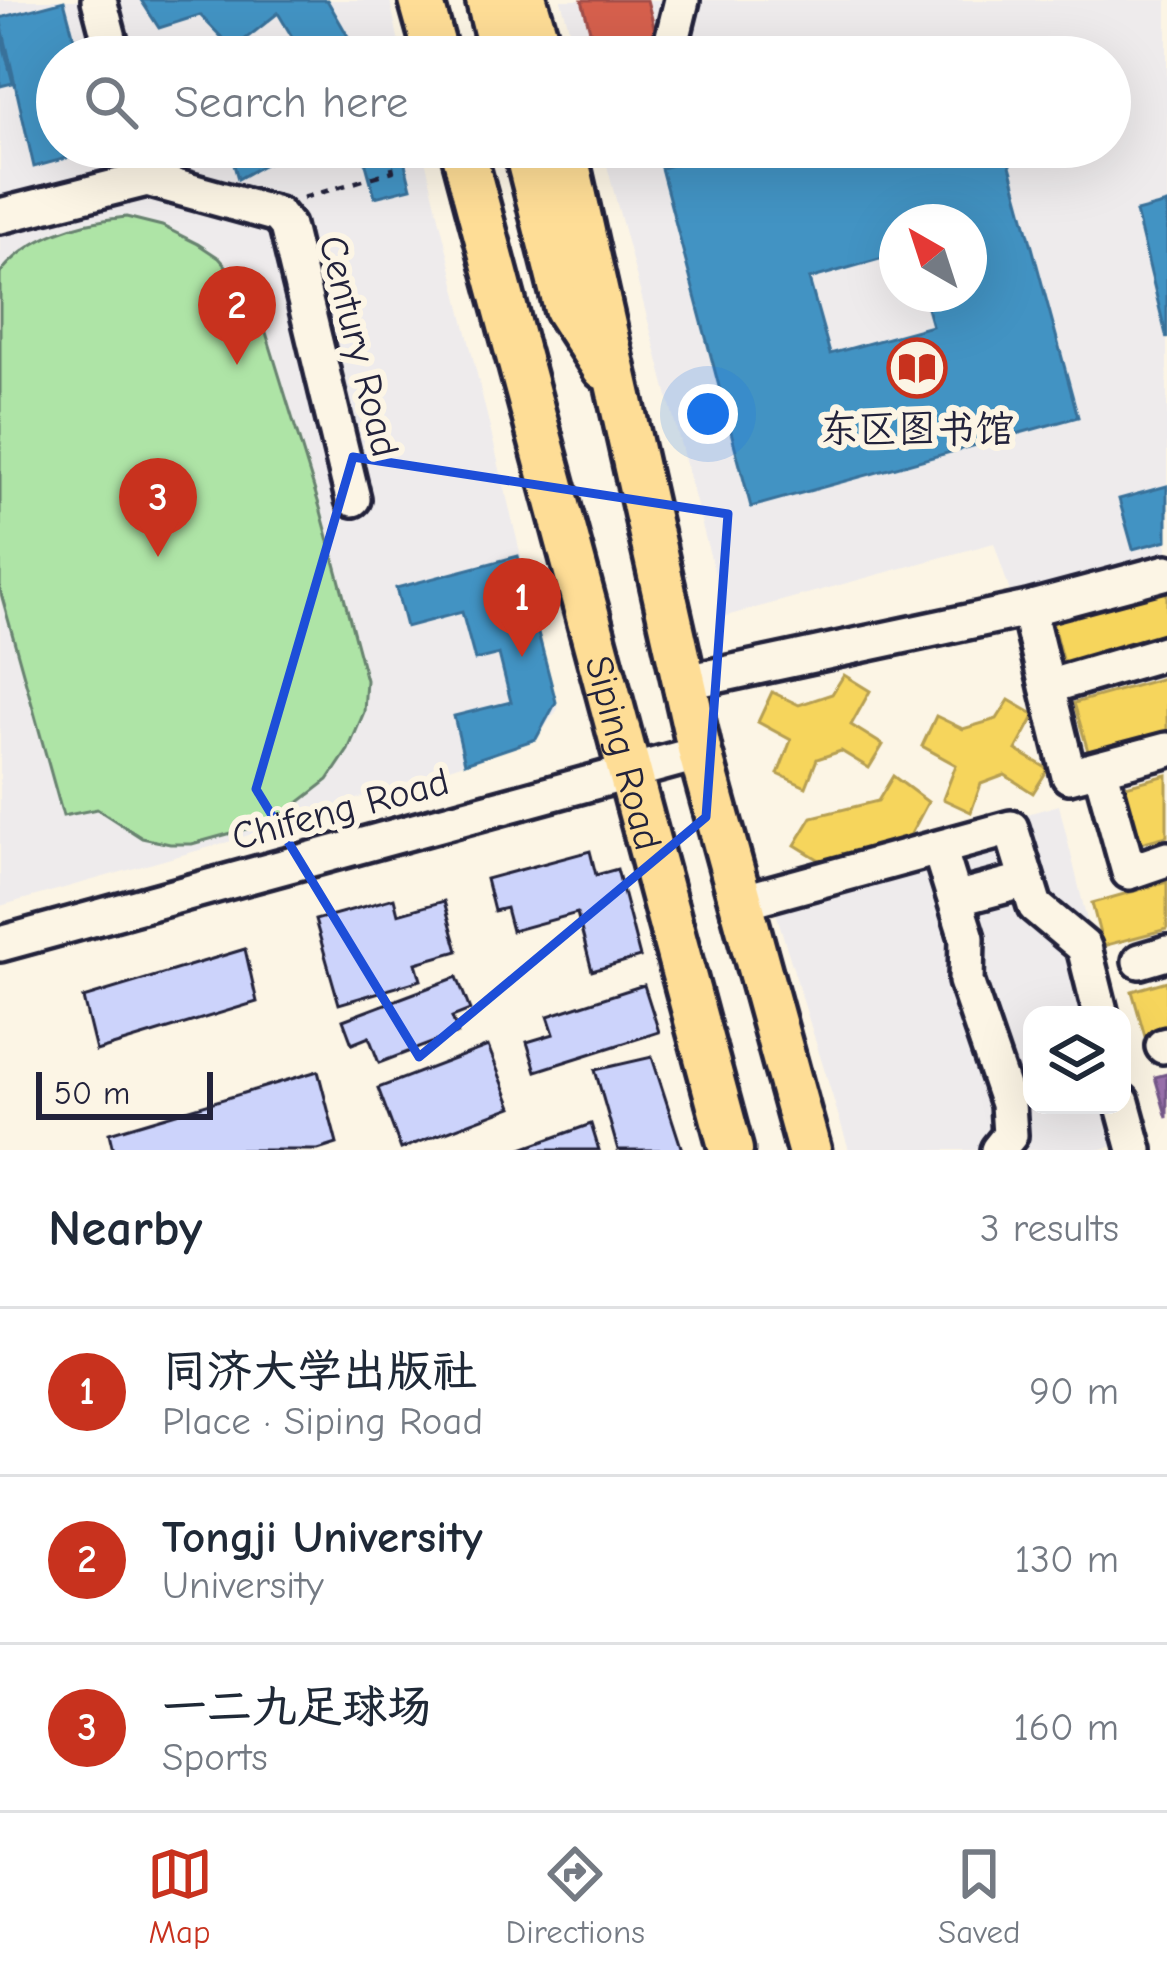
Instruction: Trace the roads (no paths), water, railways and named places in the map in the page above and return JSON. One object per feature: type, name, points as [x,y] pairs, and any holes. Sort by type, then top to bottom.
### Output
[{"type":"main road","points":[[421,0],[431,36]]},
{"type":"main road","points":[[452,0],[461,36]]},
{"type":"main road","points":[[488,0],[497,36]]},
{"type":"main road","points":[[525,0],[536,36]]},
{"type":"main road","name":"Siping Road","points":[[468,168],[731,1150]]},
{"type":"main road","points":[[497,168],[524,270],[516,345]]},
{"type":"main road","points":[[530,168],[566,309],[618,389]]},
{"type":"main road","name":"Siping Road","points":[[569,168],[700,753],[809,1150]]},
{"type":"street","points":[[99,0],[108,36]]},
{"type":"street","points":[[673,36],[682,0]]},
{"type":"street","name":"Century Road","points":[[0,216],[129,168]]},
{"type":"street","name":"Century Road","points":[[155,168],[278,215],[287,226],[353,499]]},
{"type":"street","points":[[687,682],[1028,609],[1167,572]]},
{"type":"street","points":[[1028,609],[1069,776],[1167,750]]},
{"type":"street","points":[[1046,687],[1167,652]]},
{"type":"street","name":"Chifeng Road","points":[[0,944],[700,753]]},
{"type":"street","points":[[1100,768],[1129,872],[1167,859]]},
{"type":"street","points":[[741,902],[1011,828],[1035,907],[1084,947],[1098,1006]]},
{"type":"street","points":[[939,848],[967,938],[966,981],[1020,1101],[1010,1135],[998,1150]]},
{"type":"street","points":[[956,899],[1027,880]]},
{"type":"street","points":[[1125,1114],[1135,1150]]},
{"type":"street","points":[[1156,1150],[1167,1147]]},
{"type":"place","name":"Tongji University","points":[[237,365]]},
{"type":"place","name":"东区图书馆","points":[[917,368]]},
{"type":"place","name":"一二九足球场","points":[[158,557]]},
{"type":"place","name":"同济大学出版社","points":[[522,657]]}]
